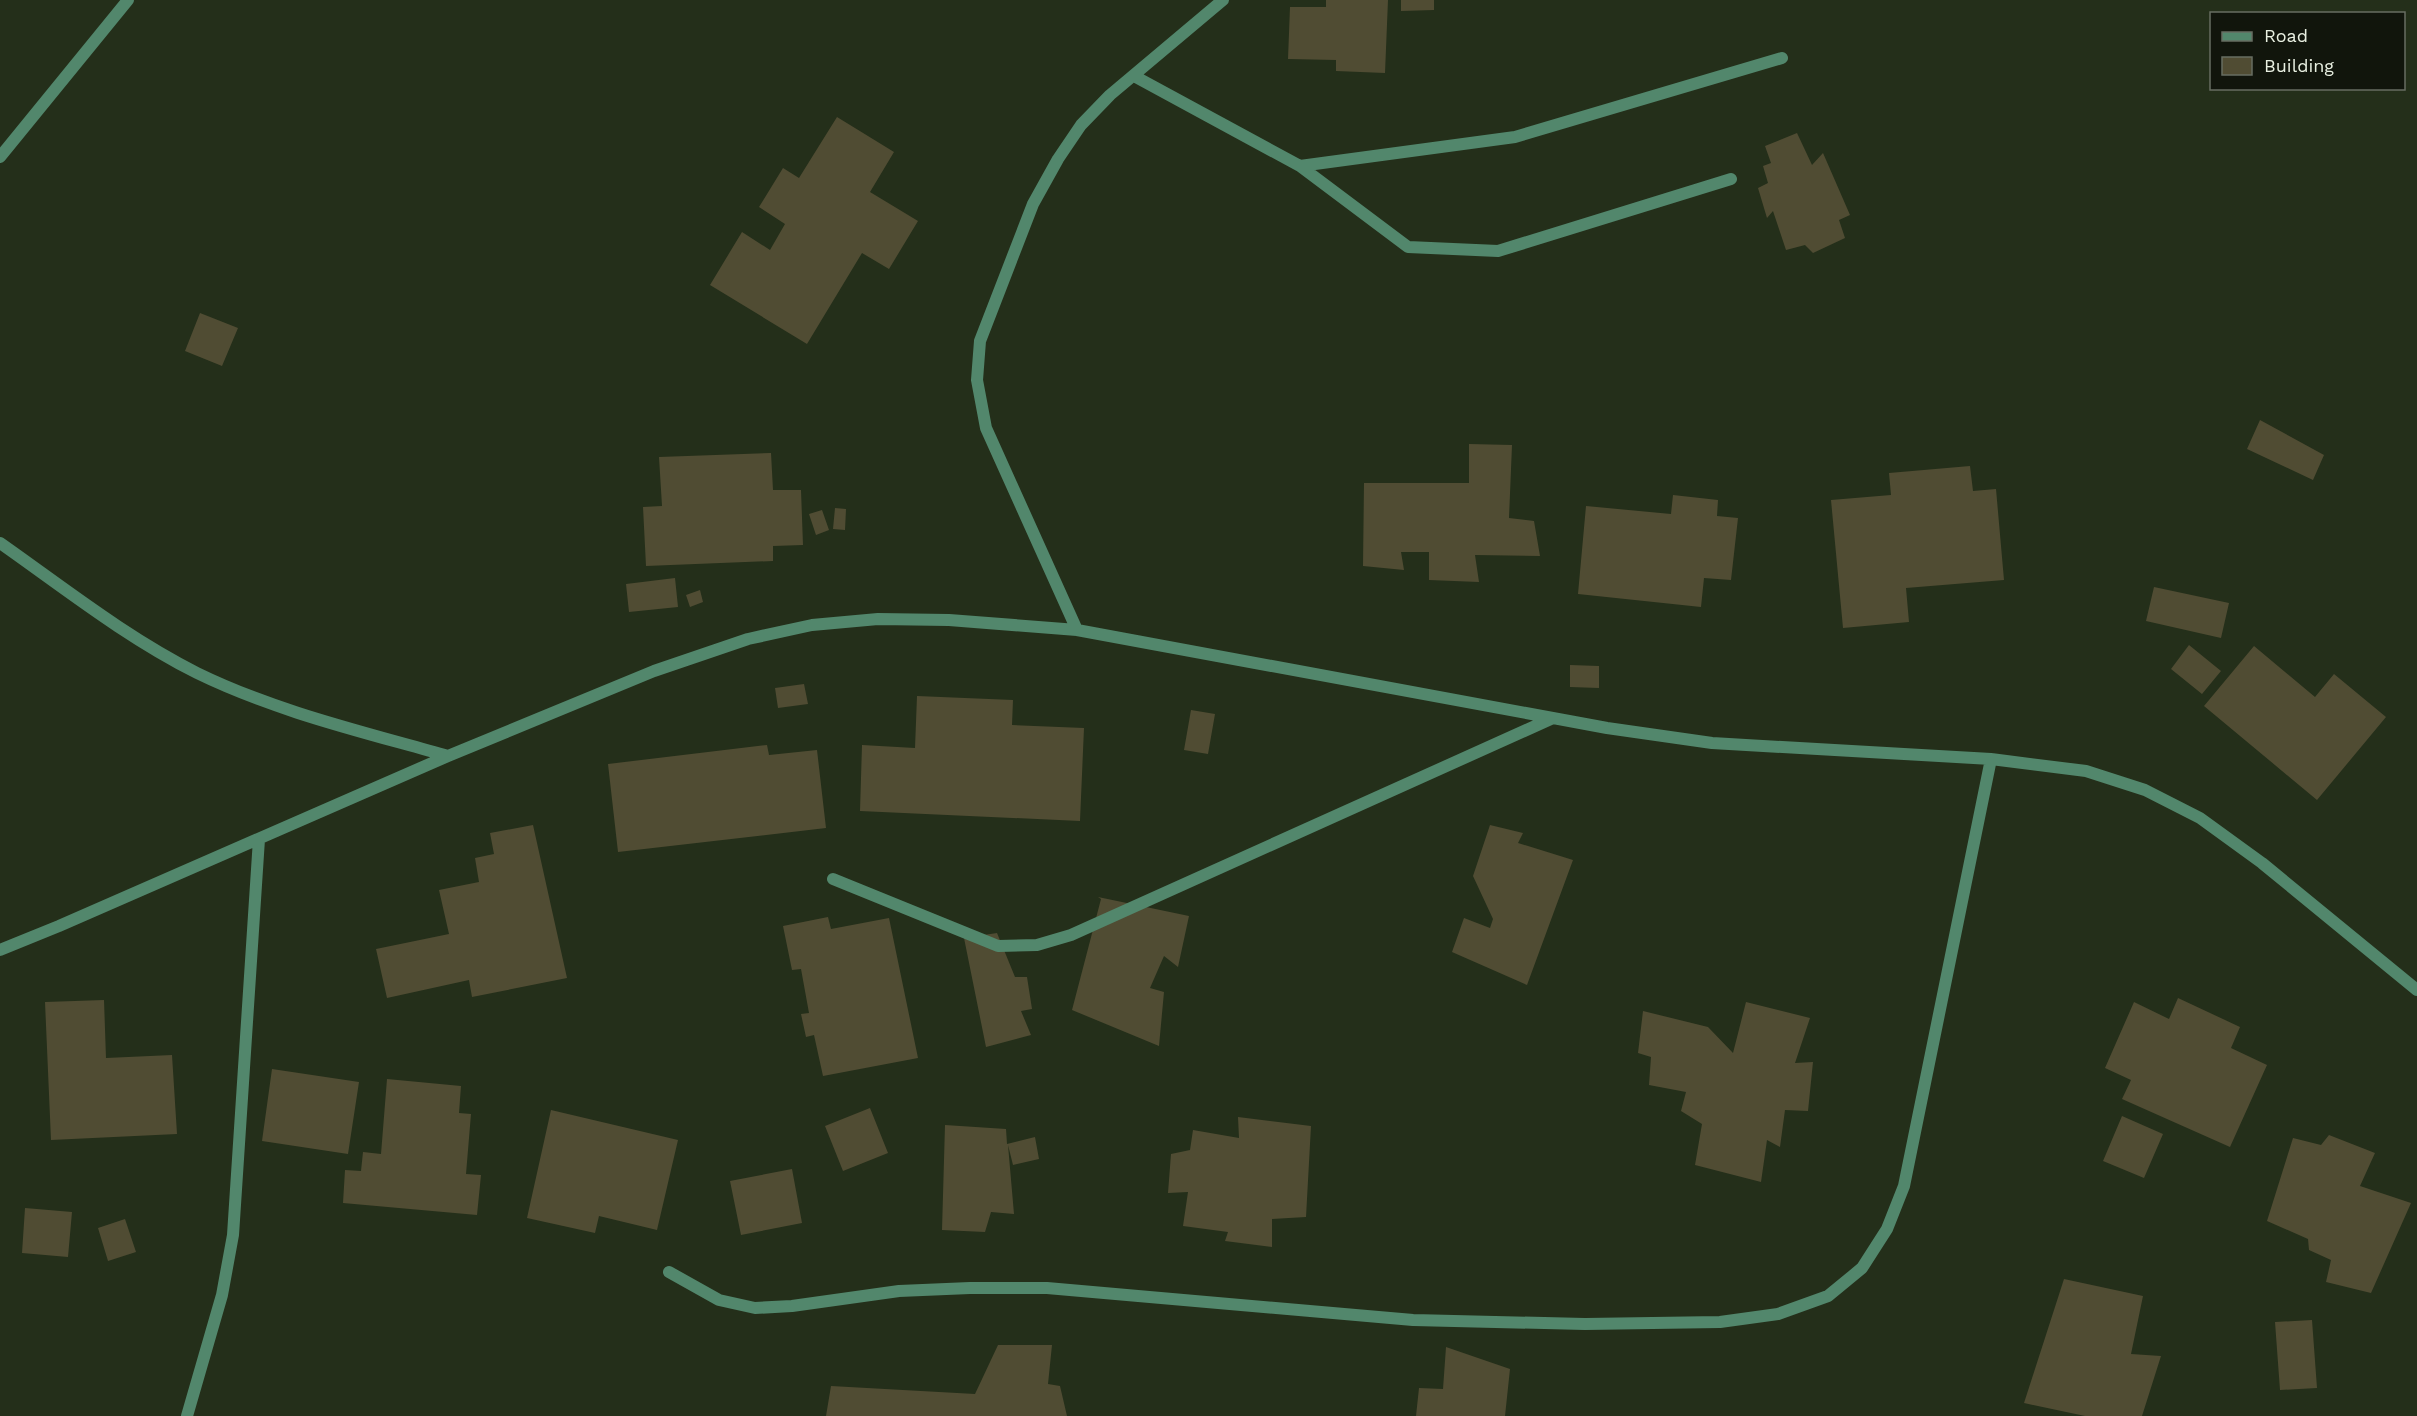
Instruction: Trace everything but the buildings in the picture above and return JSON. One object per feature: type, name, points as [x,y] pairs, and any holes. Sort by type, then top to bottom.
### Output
[{"type":"street","points":[[0,157],[128,0]]},
{"type":"street","points":[[1077,630],[986,428],[977,380],[980,341],[1033,204],[1058,159],[1081,125],[1110,95],[1223,0]]},
{"type":"street","points":[[1300,166],[1515,137],[1782,58]]},
{"type":"street","points":[[1134,75],[1300,166],[1408,247],[1498,251],[1731,179]]},
{"type":"street","points":[[0,543],[130,634],[197,673],[276,707],[448,756]]},
{"type":"street","points":[[0,950],[60,927],[448,756],[654,671],[748,639],[812,625],[878,619],[949,620],[1077,630],[1553,718],[1712,743],[1991,759],[2086,771],[2145,790],[2200,818],[2262,863],[2417,990]]},
{"type":"street","points":[[832,879],[998,946],[1036,945],[1071,935],[1553,718]]},
{"type":"street","points":[[669,1272],[719,1300],[756,1308],[792,1306],[899,1291],[1047,1288],[1413,1320],[1585,1324],[1720,1322],[1778,1314],[1828,1296],[1862,1268],[1887,1229],[1904,1186],[1991,759]]},
{"type":"street","points":[[187,1416],[222,1295],[233,1235],[260,839]]}]
